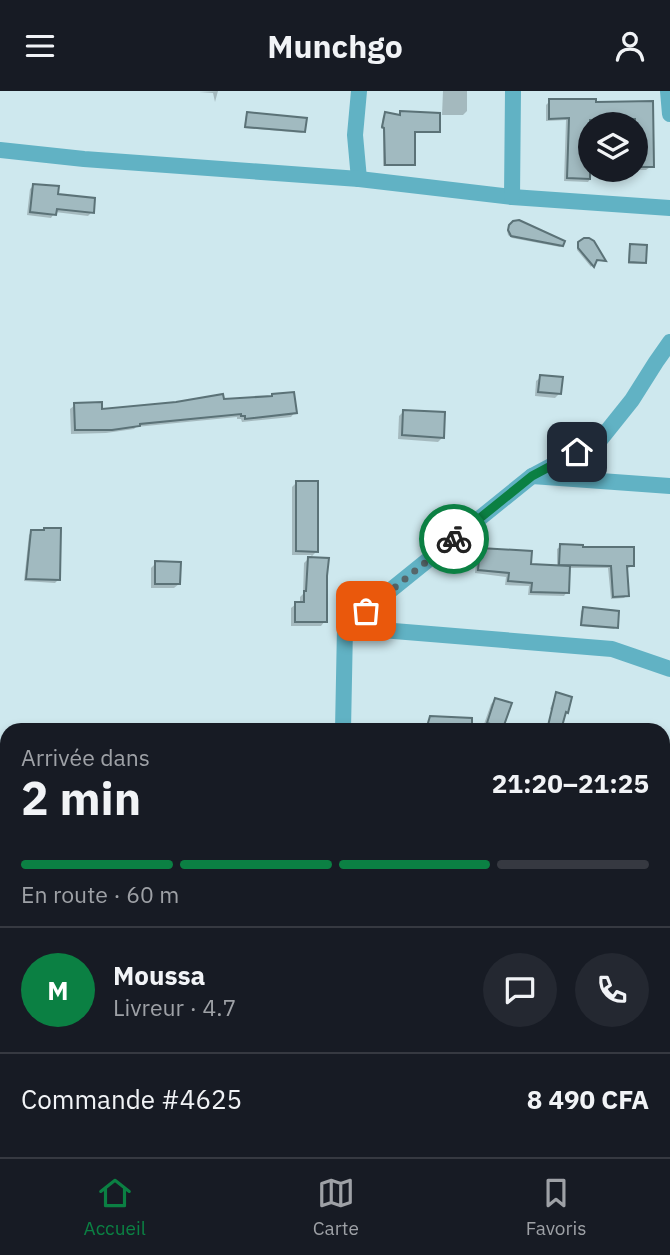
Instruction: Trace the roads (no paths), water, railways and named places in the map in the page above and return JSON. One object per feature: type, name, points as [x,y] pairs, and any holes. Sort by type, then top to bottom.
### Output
[{"type":"street","points":[[359,91],[355,135],[359,179]]},
{"type":"street","points":[[512,197],[513,91]]},
{"type":"street","points":[[668,91],[670,114]]},
{"type":"street","points":[[0,150],[84,159],[359,179],[512,197],[670,208]]},
{"type":"street","points":[[345,627],[532,476],[600,440],[632,400],[670,342]]},
{"type":"street","points":[[532,476],[670,486]]},
{"type":"street","points":[[345,627],[612,649],[669,663]]},
{"type":"street","points":[[344,723],[345,627]]}]
